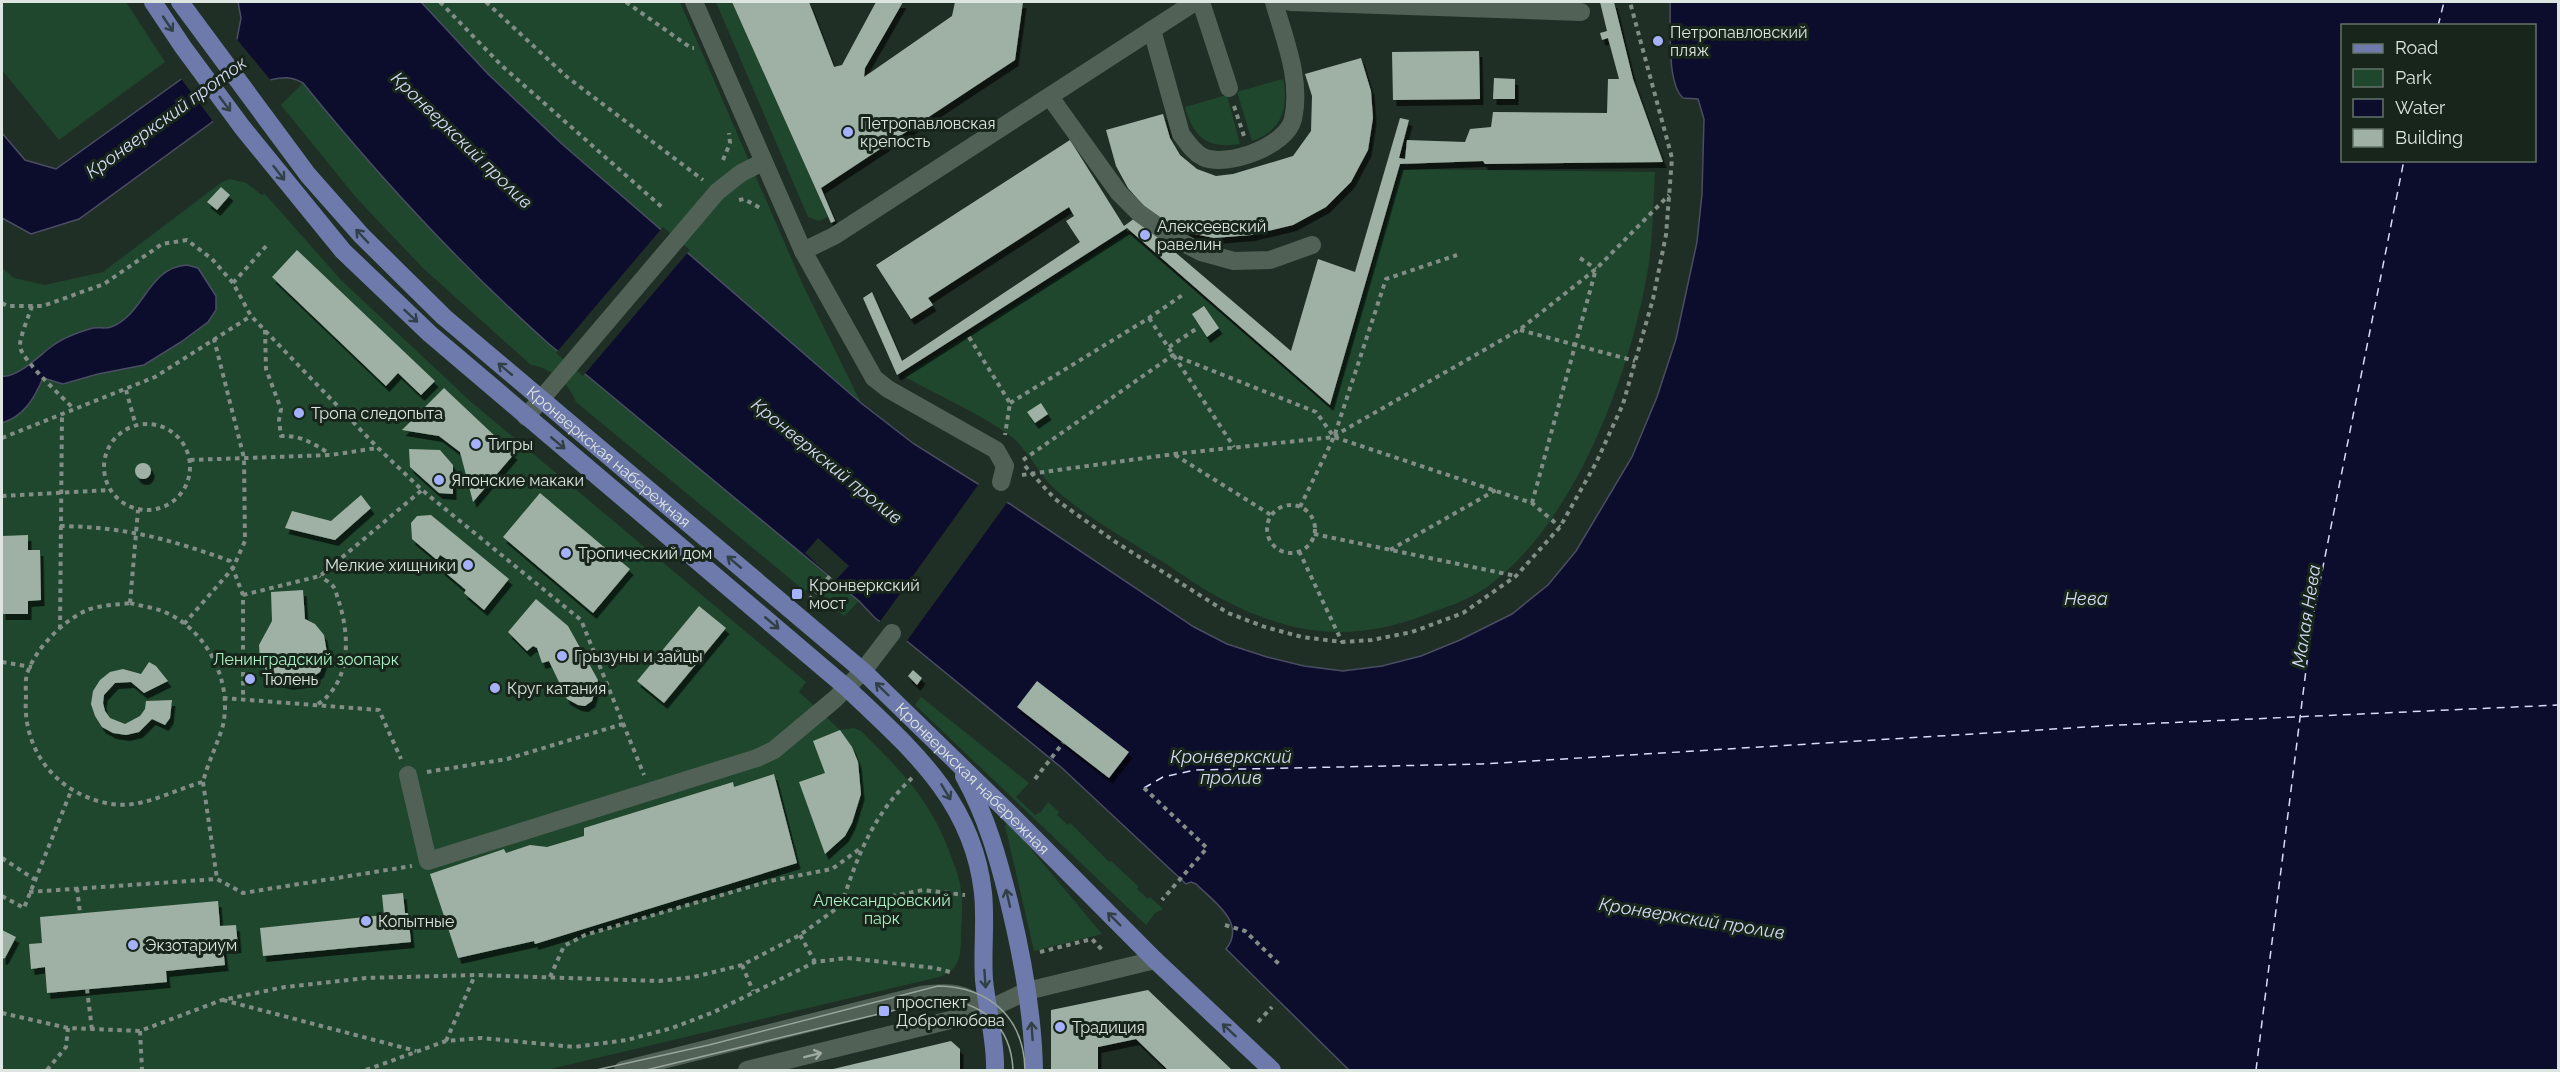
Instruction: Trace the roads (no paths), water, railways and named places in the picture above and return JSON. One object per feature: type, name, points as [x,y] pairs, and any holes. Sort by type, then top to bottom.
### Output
[{"type":"main road","name":"Кронверкская набережная","points":[[153,2],[242,127],[344,251],[430,334],[847,688],[909,747],[941,783],[975,854],[983,893],[984,981],[988,1011]]},
{"type":"main road","name":"Кронверкская набережная","points":[[180,2],[308,175],[390,266],[444,317],[863,671],[1155,960],[1272,1071]]},
{"type":"main road","points":[[954,759],[974,793],[997,850],[1022,955],[1034,1071]]},
{"type":"main road","points":[[988,1011],[996,1053],[995,1071]]},
{"type":"street","points":[[694,2],[803,251],[874,378],[888,389],[996,450],[1005,466],[1001,482]]},
{"type":"street","points":[[803,251],[834,236],[1196,2]]},
{"type":"street","points":[[1201,2],[1229,88]]},
{"type":"street","points":[[1152,30],[1181,134],[1191,147],[1202,156],[1215,160],[1249,153],[1269,146],[1283,136],[1293,122],[1294,77],[1274,2]]},
{"type":"street","points":[[1290,2],[1581,12]]},
{"type":"street","points":[[1050,97],[1119,193],[1139,213],[1172,237],[1202,252],[1234,261],[1270,260],[1312,245]]},
{"type":"street","points":[[526,417],[717,192],[741,173],[763,162]]},
{"type":"street","points":[[408,775],[428,861],[757,758],[774,750],[847,688],[892,633]]},
{"type":"street","points":[[747,1071],[988,1011],[1027,991],[1155,960]]},
{"type":"street","points":[[623,1071],[921,995],[962,994],[988,1011]]},
{"type":"water","name":"Нева","points":[[238,2],[421,2],[488,74],[562,144],[861,403],[914,444],[1010,504],[1194,627],[1227,644],[1267,657],[1304,666],[1343,671],[1382,666],[1421,656],[1460,640],[1512,614],[1548,585],[1576,551],[1632,457],[1657,397],[1676,339],[1697,242],[1702,194],[1704,119],[1698,99],[1683,98],[1674,80],[1670,53],[1670,2],[2558,2],[2558,1070],[1349,1070],[1226,949],[1233,930],[1225,913],[1211,898],[1196,884],[1191,882],[1186,884],[1062,768],[908,642],[875,618],[859,601],[549,344],[483,283],[421,219],[303,83],[287,78],[270,80],[79,219],[31,234],[2,218],[2,133],[25,160],[56,169],[237,39],[241,18]]},
{"type":"water","points":[[187,265],[198,268],[216,296],[216,310],[208,322],[144,365],[63,384],[43,378],[27,406],[16,416],[2,423],[2,376],[8,376],[21,370],[65,338],[93,328],[111,327],[122,321],[163,274]]},
{"type":"tram line","points":[[596,1070],[709,1045],[938,986],[973,992],[988,999],[1001,1009],[1011,1021],[1018,1035],[1025,1070]]},
{"type":"tram line","points":[[646,1070],[937,1000],[967,1005],[991,1018],[1000,1028],[1006,1040],[1013,1070]]},
{"type":"place","name":"Петропавловский пляж","points":[[1658,41]]},
{"type":"place","name":"Петропавловская крепость","points":[[848,132]]},
{"type":"place","name":"Алексеевский равелин","points":[[1145,235]]},
{"type":"place","name":"Тропа следопыта","points":[[299,413]]},
{"type":"place","name":"Тигры","points":[[476,444]]},
{"type":"place","name":"Японские макаки","points":[[439,480]]},
{"type":"place","name":"Тропический дом","points":[[566,553]]},
{"type":"place","name":"Мелкие хищники","points":[[468,565]]},
{"type":"place","name":"Кронверкский мост","points":[[797,594]]},
{"type":"place","name":"Грызуны и зайцы","points":[[562,656]]},
{"type":"place","name":"Тюлень","points":[[250,679]]},
{"type":"place","name":"Круг катания","points":[[495,688]]},
{"type":"place","name":"Копытные","points":[[366,921]]},
{"type":"place","name":"Экзотариум","points":[[133,945]]},
{"type":"place","name":"проспект Добролюбова","points":[[884,1011]]},
{"type":"place","name":"Традиция","points":[[1060,1027]]},
{"type":"water label","name":"Кронверкский проток","points":[[166,117]]},
{"type":"water label","name":"Кронверкский пролив","points":[[462,140]]},
{"type":"water label","name":"Кронверкский пролив","points":[[827,461]]},
{"type":"water label","name":"Малая Нева","points":[[2306,616]]},
{"type":"water label","name":"Кронверкский пролив","points":[[1231,766]]},
{"type":"water label","name":"Кронверкский пролив","points":[[1692,918]]},
{"type":"park label","name":"Ленинградский зоопарк","points":[[306,659]]},
{"type":"park label","name":"Александровский парк","points":[[882,909]]}]
